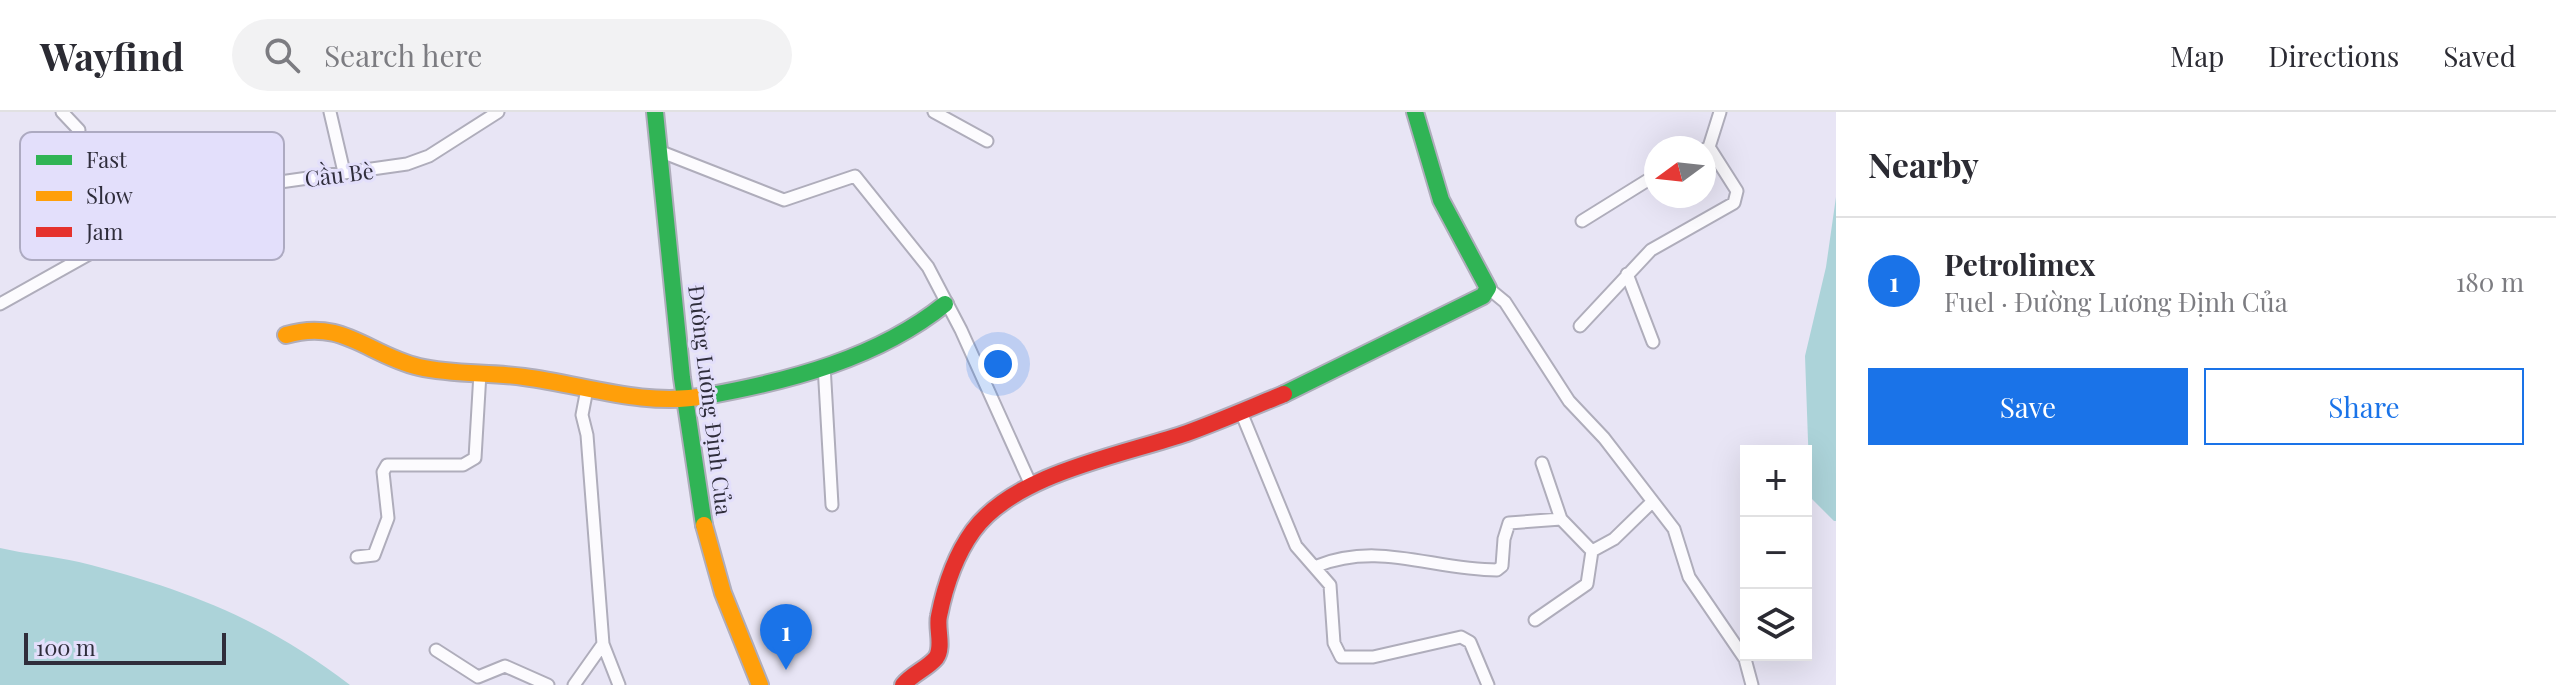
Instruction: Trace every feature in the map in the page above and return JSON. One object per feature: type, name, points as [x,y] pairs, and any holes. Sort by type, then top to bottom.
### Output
[{"type":"street","points":[[62,112],[79,130]]},
{"type":"street","points":[[330,112],[344,172]]},
{"type":"street","name":"Cầu Bè","points":[[284,181],[418,160],[498,112]]},
{"type":"street","name":"Đường Lương Định Của","points":[[655,112],[685,401],[710,549],[760,685]]},
{"type":"street","points":[[934,112],[987,141]]},
{"type":"street","points":[[1415,112],[1438,199],[1488,288],[1505,302],[1558,386],[1674,529],[1689,577],[1745,659],[1752,685]]},
{"type":"street","points":[[1711,136],[1720,112]]},
{"type":"street","points":[[659,151],[784,200],[855,176],[928,267],[961,330],[1031,485]]},
{"type":"street","points":[[1580,326],[1651,250],[1734,203],[1737,191],[1716,162]]},
{"type":"street","points":[[1582,221],[1644,182]]},
{"type":"street","name":"Cầu Bè","points":[[0,304],[79,260]]},
{"type":"street","points":[[1627,274],[1653,342]]},
{"type":"street","points":[[903,685],[913,673],[935,659],[939,650],[938,619],[942,599],[963,544],[998,506],[1031,485],[1241,412],[1303,386],[1367,351],[1469,305],[1488,288]]},
{"type":"street","points":[[286,335],[309,327],[332,328],[385,356],[411,365],[455,374],[480,373],[587,389],[642,400],[685,401],[824,365],[887,342],[915,328],[945,304]]},
{"type":"street","points":[[824,365],[832,505]]},
{"type":"street","points":[[357,557],[374,555],[386,531],[383,472],[387,465],[463,465],[475,458],[480,373]]},
{"type":"street","points":[[587,389],[582,415],[587,435],[603,644],[619,685]]},
{"type":"street","points":[[1241,412],[1296,546],[1317,566],[1330,585],[1334,643],[1341,657],[1373,657],[1461,637],[1470,642],[1488,685]]},
{"type":"street","points":[[1542,463],[1561,519],[1592,551]]},
{"type":"street","points":[[1592,551],[1614,539],[1652,502]]},
{"type":"street","points":[[1317,566],[1374,553],[1412,561],[1497,570],[1502,566],[1509,523],[1561,519]]},
{"type":"street","points":[[1535,620],[1587,584],[1592,551]]},
{"type":"street","points":[[574,685],[603,644]]},
{"type":"street","points":[[436,650],[478,677],[505,666],[548,685]]},
{"type":"shaded area","points":[[1836,197],[1836,521],[1812,499],[1812,445],[1808,445],[1805,356],[1826,267]]},
{"type":"shaded area","points":[[0,548],[79,562],[188,595],[254,624],[350,685],[0,685]]},
{"type":"traffic: fast","points":[[655,112],[682,378],[704,525]]},
{"type":"traffic: fast","points":[[1284,394],[1483,296],[1488,288],[1441,200],[1415,112]]},
{"type":"traffic: fast","points":[[706,396],[769,383],[832,365],[891,339],[945,304]]},
{"type":"traffic: slow","points":[[286,335],[306,331],[340,334],[401,361],[432,370],[524,377],[637,397],[682,399],[706,396]]},
{"type":"traffic: slow","points":[[704,525],[723,593],[760,685]]},
{"type":"traffic: jam","points":[[903,685],[936,658],[940,643],[939,616],[952,572],[973,531],[992,511],[1042,480],[1102,458],[1187,433],[1284,394]]},
{"type":"place","name":"Petrolimex","points":[[786,670]]}]
